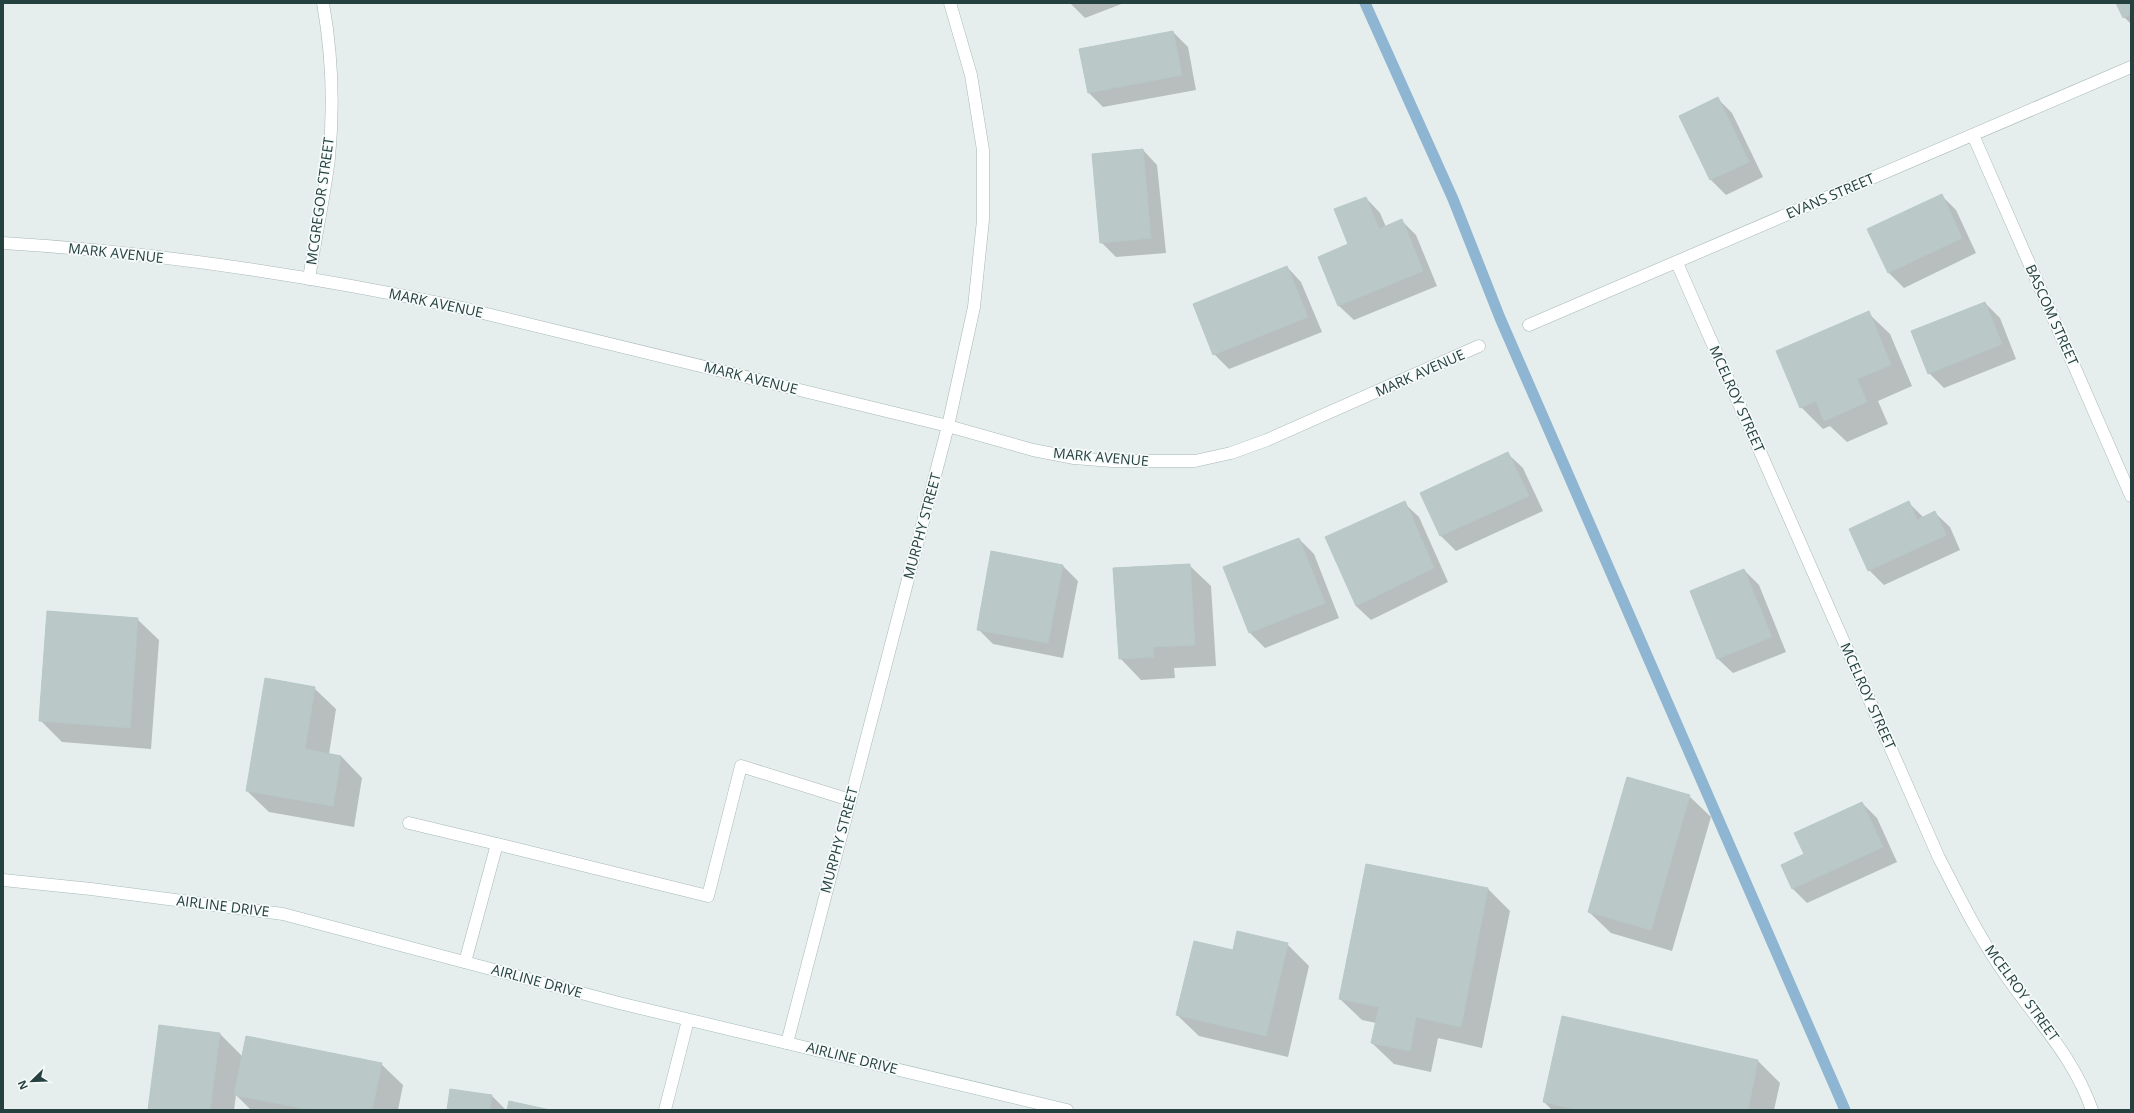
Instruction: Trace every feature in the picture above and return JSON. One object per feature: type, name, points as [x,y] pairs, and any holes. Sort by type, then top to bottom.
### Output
[{"type":"street","name":"MCGREGOR STREET","points":[[309,279],[329,158],[332,95],[328,31],[323,3]]},
{"type":"street","name":"MURPHY STREET","points":[[787,1043],[948,426],[974,307],[983,220],[981,142],[971,75],[950,3]]},
{"type":"street","name":"EVANS STREET","points":[[1529,325],[1677,263],[2131,67]]},
{"type":"street","name":"BASCOM STREET","points":[[1973,134],[2131,496]]},
{"type":"street","name":"MARK AVENUE","points":[[3,243],[46,246],[176,260],[380,291],[454,306],[948,426],[1033,450],[1074,458],[1112,461],[1195,461],[1231,452],[1267,440],[1480,346]]},
{"type":"street","name":"MCELROY STREET","points":[[1677,263],[1939,858],[1988,949],[2007,977],[2060,1046],[2083,1085],[2092,1110]]},
{"type":"street","points":[[409,823],[708,896],[741,766],[850,800]]},
{"type":"street","points":[[465,962],[497,844]]},
{"type":"street","name":"AIRLINE DRIVE","points":[[3,880],[92,889],[283,914],[688,1020],[1067,1110]]},
{"type":"street","points":[[665,1110],[688,1020]]},
{"type":"building","points":[[2116,3],[2131,3],[2131,14],[2123,18]]},
{"type":"building","points":[[1173,31],[1182,75],[1088,93],[1079,49]]},
{"type":"building","points":[[1718,97],[1749,162],[1710,180],[1679,116]]},
{"type":"building","points":[[1143,149],[1151,238],[1100,243],[1092,154]]},
{"type":"building","points":[[1942,194],[1962,238],[1888,273],[1867,229]]},
{"type":"building","points":[[1366,197],[1379,229],[1402,219],[1423,271],[1338,306],[1318,257],[1348,244],[1334,209]]},
{"type":"building","points":[[1287,266],[1308,317],[1213,355],[1193,304]]},
{"type":"building","points":[[1985,302],[2002,344],[1928,374],[1911,331]]},
{"type":"building","points":[[1869,311],[1891,365],[1857,379],[1867,402],[1824,421],[1816,401],[1800,408],[1776,351]]},
{"type":"building","points":[[1508,452],[1529,496],[1440,536],[1420,493]]},
{"type":"building","points":[[1405,501],[1434,568],[1356,606],[1325,537]]},
{"type":"building","points":[[1909,501],[1917,520],[1935,511],[1946,535],[1868,571],[1849,529]]},
{"type":"building","points":[[1299,538],[1325,603],[1249,633],[1223,567]]},
{"type":"building","points":[[991,551],[1063,565],[1048,643],[977,630]]},
{"type":"building","points":[[1190,564],[1195,645],[1153,647],[1154,657],[1119,659],[1113,568]]},
{"type":"building","points":[[1744,569],[1772,637],[1717,659],[1690,591]]},
{"type":"building","points":[[47,611],[138,618],[130,728],[39,721]]},
{"type":"building","points":[[265,678],[315,687],[305,749],[341,756],[333,806],[246,791]]},
{"type":"building","points":[[1627,777],[1690,795],[1651,930],[1588,912]]},
{"type":"building","points":[[1862,802],[1883,847],[1792,889],[1781,865],[1804,854],[1794,833]]},
{"type":"building","points":[[1366,864],[1488,888],[1461,1027],[1416,1017],[1410,1051],[1371,1043],[1379,1007],[1339,999]]},
{"type":"building","points":[[1237,931],[1288,943],[1266,1036],[1176,1015],[1194,941],[1233,950]]},
{"type":"building","points":[[1562,1016],[1758,1060],[1748,1110],[1578,1110],[1543,1102]]},
{"type":"building","points":[[159,1025],[220,1033],[210,1110],[148,1110]]},
{"type":"building","points":[[246,1036],[382,1063],[372,1110],[311,1110],[234,1095]]},
{"type":"building","points":[[450,1089],[492,1095],[490,1110],[447,1110]]},
{"type":"building","points":[[509,1101],[550,1110],[507,1110]]},
{"type":"waterway","points":[[1365,3],[1453,199],[1500,318],[1845,1110]]}]
